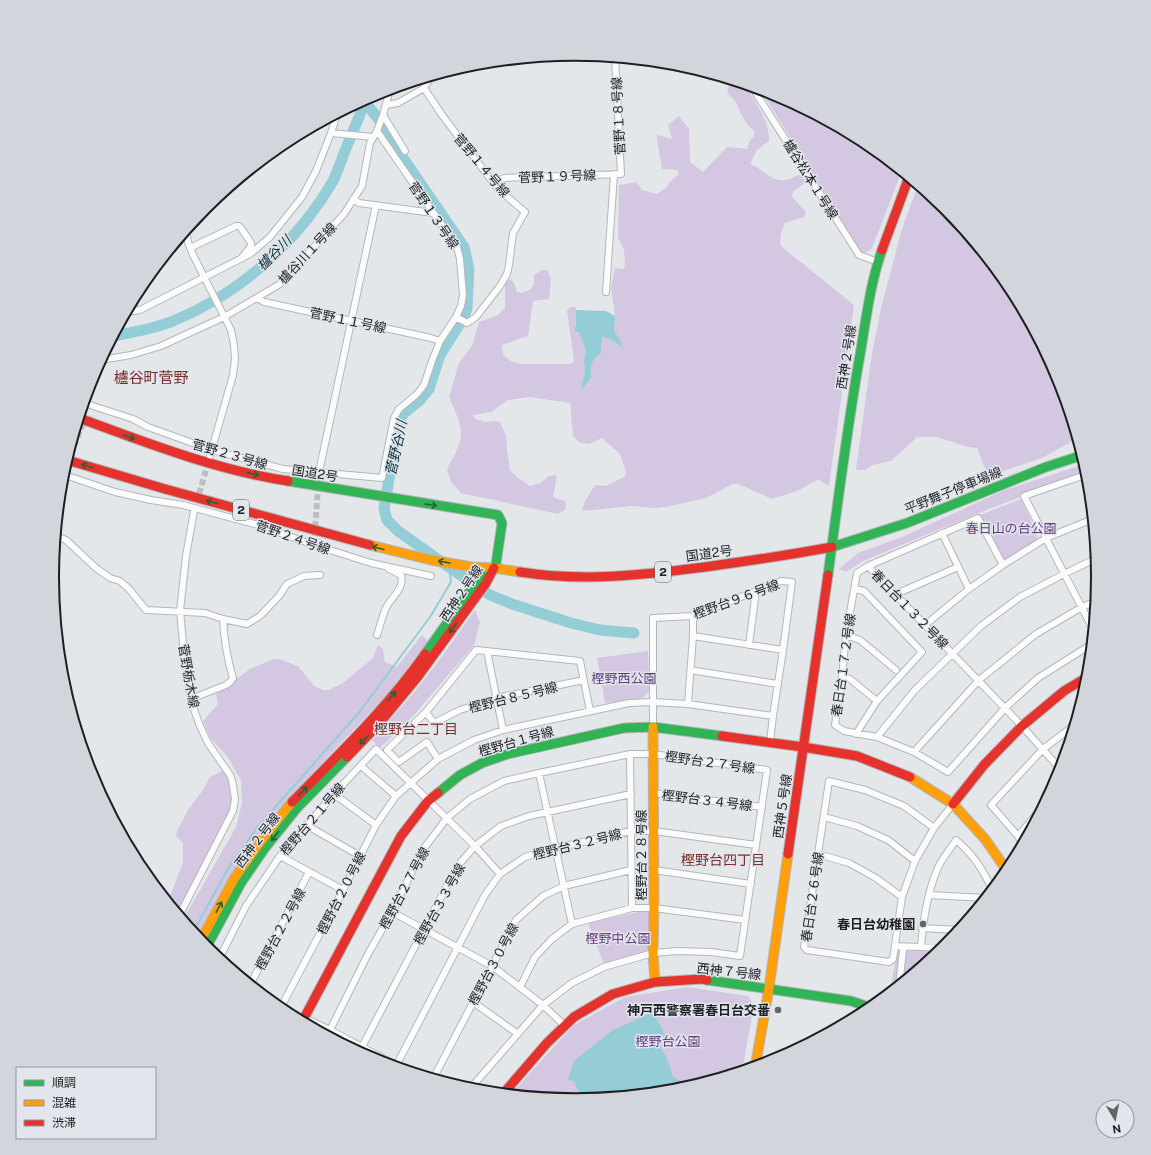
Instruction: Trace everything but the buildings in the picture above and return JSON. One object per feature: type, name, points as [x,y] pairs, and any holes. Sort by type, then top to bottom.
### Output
[{"type":"main road","name":"西神２号線","points":[[832,547],[866,312],[878,262],[907,182]]},
{"type":"main road","name":"国道2号","points":[[85,416],[160,448],[216,465],[274,479],[498,515],[502,523],[496,564],[494,568]]},
{"type":"main road","name":"平野舞子停車場線","points":[[832,547],[907,523],[1046,467],[1077,457]]},
{"type":"main road","name":"国道2号","points":[[73,462],[165,489],[416,557],[472,567],[494,568],[533,574],[576,577],[613,577],[650,574],[776,557],[832,547]]},
{"type":"main road","name":"西神５号線","points":[[756,1062],[769,988],[832,547]]},
{"type":"main road","name":"西神２号線","points":[[209,942],[241,883],[265,848],[297,808],[378,725],[402,697],[416,679],[482,580],[494,568]]},
{"type":"main road","name":"西神２号線","points":[[203,936],[234,879],[291,803],[372,720],[406,680],[473,594]]},
{"type":"main road","points":[[952,804],[984,764],[1022,726],[1064,691],[1081,681]]},
{"type":"main road","name":"樫野台１号線","points":[[305,1017],[401,836],[428,801],[460,775],[482,763],[508,754],[624,728],[653,727],[770,742],[857,756],[908,775],[952,804],[985,839],[1004,866]]},
{"type":"main road","name":"樫野台２８号線","points":[[653,727],[653,953],[655,982]]},
{"type":"main road","name":"西神７号線","points":[[507,1090],[547,1043],[574,1017],[613,994],[655,982],[702,979],[851,1001],[864,1005]]},
{"type":"street","name":"菅野１８号線","points":[[615,63],[621,174]]},
{"type":"street","points":[[386,105],[398,103],[424,88],[427,83]]},
{"type":"street","name":"菅野１４号線","points":[[424,88],[442,115],[498,189],[525,212],[513,233],[507,274],[500,286],[476,317],[467,323],[456,317]]},
{"type":"street","name":"櫨谷松本１号線","points":[[756,93],[859,255],[878,262]]},
{"type":"street","name":"櫨谷川１号線","points":[[108,359],[131,355],[161,346],[224,317],[280,284],[344,214],[362,186],[370,143],[383,115],[388,96]]},
{"type":"street","points":[[383,115],[405,151]]},
{"type":"street","points":[[133,311],[140,310],[250,254],[270,237],[302,197],[316,171],[335,120]]},
{"type":"street","points":[[331,133],[375,134]]},
{"type":"street","name":"菅野１３号線","points":[[375,134],[457,247],[460,259],[463,295],[461,306],[456,317],[440,341],[424,385],[417,394],[399,409],[394,418],[382,478]]},
{"type":"street","points":[[606,292],[614,174]]},
{"type":"street","name":"菅野１９号線","points":[[494,183],[504,178],[621,174]]},
{"type":"street","points":[[353,199],[359,203],[433,212]]},
{"type":"street","points":[[319,472],[376,205]]},
{"type":"street","points":[[190,248],[236,226],[239,226],[251,243],[251,246],[242,258]]},
{"type":"street","points":[[187,237],[190,248],[204,278],[231,330],[234,346],[235,359],[233,375],[211,453]]},
{"type":"street","name":"菅野１１号線","points":[[257,298],[264,302],[440,341]]},
{"type":"street","name":"菅野２３号線","points":[[89,404],[133,419],[148,427],[211,453],[283,469],[382,478]]},
{"type":"street","name":"菅野２４号線","points":[[69,475],[115,492],[151,500],[183,504],[258,525],[314,545],[380,565],[431,576]]},
{"type":"street","points":[[1082,476],[1024,496],[1090,622]]},
{"type":"street","name":"菅野栃木線","points":[[182,911],[233,812],[235,799],[230,774],[208,743],[192,704],[184,653],[180,611],[186,556],[194,511]]},
{"type":"street","name":"春日台１３２号線","points":[[1003,565],[978,518],[868,566],[1006,708],[1057,765]]},
{"type":"street","points":[[925,625],[969,588],[1003,565],[1046,538],[1089,521]]},
{"type":"street","points":[[942,533],[969,588]]},
{"type":"street","points":[[61,538],[66,540],[96,568],[110,578],[120,581],[125,585],[146,610],[204,613],[247,624],[260,616],[279,596],[287,584],[304,576],[320,575]]},
{"type":"street","points":[[877,737],[915,690],[981,626],[1020,598],[1091,561]]},
{"type":"street","points":[[378,635],[385,608],[401,586],[402,581],[401,576],[380,565]]},
{"type":"street","name":"春日台１７２号線","points":[[868,566],[857,573],[846,635],[835,725],[844,731],[877,737],[914,752],[948,772],[1006,708]]},
{"type":"street","points":[[896,594],[958,567]]},
{"type":"street","name":"樫野台９６号線","points":[[653,727],[653,618],[693,616],[781,581],[792,582],[784,650],[770,742]]},
{"type":"street","points":[[855,589],[864,591],[922,652],[877,701],[856,734]]},
{"type":"street","points":[[749,645],[756,590]]},
{"type":"street","points":[[914,752],[979,680],[1036,634],[1082,607],[1091,603]]},
{"type":"street","points":[[688,704],[693,616]]},
{"type":"street","points":[[192,699],[226,685],[232,678],[227,657],[223,619]]},
{"type":"street","points":[[846,635],[860,640],[896,670]]},
{"type":"street","points":[[693,636],[784,650]]},
{"type":"street","points":[[1006,708],[1038,678],[1088,647]]},
{"type":"street","points":[[438,759],[427,742],[399,762],[387,750],[426,712],[476,650],[580,661],[590,711]]},
{"type":"street","points":[[487,651],[503,730]]},
{"type":"street","points":[[690,670],[778,684]]},
{"type":"street","points":[[842,676],[850,678],[877,701]]},
{"type":"street","name":"樫野台８５号線","points":[[426,712],[434,723],[460,710],[496,698],[584,680]]},
{"type":"street","points":[[652,702],[688,704],[773,716]]},
{"type":"street","name":"樫野台２０号線","points":[[283,1003],[376,825],[396,796],[438,759],[474,740],[503,730],[629,703],[652,702]]},
{"type":"street","points":[[1020,840],[992,805],[1043,749],[1069,729]]},
{"type":"street","name":"樫野台２１号線","points":[[222,954],[246,906],[280,856],[306,825],[376,749],[475,846],[500,874]]},
{"type":"street","points":[[630,754],[632,908]]},
{"type":"street","name":"樫野台２７号線","points":[[330,1030],[368,954],[392,912],[422,851],[447,818],[470,799],[504,781],[630,754],[653,754],[767,770],[740,956],[711,952],[677,951],[653,953],[604,967],[572,983],[543,1005],[474,1084]]},
{"type":"street","points":[[360,766],[396,796]]},
{"type":"street","points":[[539,773],[572,924]]},
{"type":"street","name":"春日台２６号線","points":[[934,828],[904,806],[865,790],[829,781],[804,947],[807,950],[889,962],[893,959],[902,897],[915,861],[934,828],[952,804]]},
{"type":"street","name":"樫野台３４号線","points":[[653,793],[762,807]]},
{"type":"street","points":[[334,794],[376,825]]},
{"type":"street","name":"樫野台３３号線","points":[[362,1047],[451,878],[461,862],[475,846],[501,826],[529,816],[631,794]]},
{"type":"street","points":[[824,817],[857,826],[888,840],[915,861]]},
{"type":"street","points":[[1018,836],[1031,820]]},
{"type":"street","points":[[306,825],[360,856]]},
{"type":"street","name":"樫野台３２号線","points":[[398,1063],[485,895],[500,874],[524,857],[631,831],[654,831],[756,845]]},
{"type":"street","points":[[921,947],[922,928],[929,895],[937,868],[956,840],[966,848],[984,871],[990,885]]},
{"type":"street","points":[[818,854],[849,863],[876,878],[902,897]]},
{"type":"street","points":[[280,856],[343,890]]},
{"type":"street","name":"樫野台３０号線","points":[[435,1074],[516,920],[543,896],[564,886],[631,870]]},
{"type":"street","points":[[654,870],[751,884]]},
{"type":"street","name":"樫野台２２号線","points":[[253,980],[309,872]]},
{"type":"street","points":[[929,895],[980,898]]},
{"type":"street","points":[[520,987],[535,957],[552,939],[572,924],[632,908],[654,908],[745,920]]},
{"type":"street","points":[[392,912],[492,966],[543,1005],[565,1026]]},
{"type":"street","points":[[922,928],[953,930]]},
{"type":"street","points":[[895,946],[936,948]]},
{"type":"street","points":[[899,980],[903,950]]},
{"type":"street","points":[[473,1002],[518,1034]]},
{"type":"street","points":[[318,1026],[330,1030],[369,1051]]},
{"type":"green space","points":[[731,85],[748,90],[764,118],[769,133],[769,141],[757,150],[750,164],[776,179],[785,180],[801,174],[806,182],[793,192],[792,197],[806,212],[804,217],[785,223],[781,237],[781,246],[854,305],[829,486],[819,479],[797,491],[772,499],[738,484],[733,484],[706,498],[666,507],[656,508],[631,506],[582,511],[585,501],[595,485],[606,486],[624,477],[626,472],[620,454],[602,438],[589,444],[580,443],[573,436],[570,403],[530,397],[508,400],[491,412],[473,415],[475,419],[485,422],[500,422],[506,436],[510,470],[517,477],[530,486],[540,483],[552,475],[557,476],[553,497],[565,501],[565,510],[558,514],[461,493],[451,482],[447,469],[461,437],[459,422],[449,397],[459,363],[472,346],[479,322],[498,315],[505,308],[505,285],[507,280],[511,279],[517,292],[522,293],[531,289],[534,285],[534,275],[542,270],[547,270],[551,279],[549,299],[533,301],[528,336],[502,345],[503,355],[511,361],[520,364],[570,364],[574,361],[567,311],[570,307],[575,307],[577,316],[574,331],[579,333],[586,351],[582,390],[591,378],[591,367],[593,361],[601,353],[603,335],[622,347],[614,330],[615,316],[611,287],[615,268],[624,269],[625,264],[624,250],[618,237],[619,185],[636,182],[642,190],[657,194],[666,188],[679,174],[677,170],[662,169],[657,135],[672,139],[668,125],[679,116],[689,129],[690,162],[703,172],[727,147],[747,149],[750,140],[754,136],[754,131],[747,124],[736,102],[727,91]]},
{"type":"green space","points":[[765,97],[804,114],[834,130],[862,148],[900,176],[872,248],[867,252],[861,252]]},
{"type":"green space","points":[[916,189],[941,212],[964,237],[985,263],[1023,319],[1053,380],[1065,411],[1073,441],[1042,458],[988,476],[977,448],[968,447],[937,437],[917,437],[891,461],[872,465],[865,470],[856,470],[871,359],[881,308],[902,229]]},
{"type":"green space","points":[[1079,466],[1081,474],[976,514],[863,561],[846,572],[839,569],[858,553],[902,537],[1005,490]]},
{"type":"green space","name":"春日山の台公園","points":[[1021,499],[1037,533],[1037,541],[1006,560],[1002,559],[980,515]]},
{"type":"green space","points":[[475,610],[480,623],[474,645],[414,715],[380,748],[372,740],[412,695]]},
{"type":"green space","points":[[422,635],[428,641],[385,697],[285,802],[239,862],[200,932],[185,916],[236,827],[242,803],[241,780],[227,756],[211,739],[203,721],[218,704],[216,694],[250,669],[274,659],[279,659],[298,666],[314,686],[323,690],[329,690],[343,683],[373,658],[378,645],[383,649],[385,662],[397,667]]},
{"type":"green space","name":"樫野西公園","points":[[648,651],[649,691],[643,698],[605,703],[597,658]]},
{"type":"green space","points":[[224,770],[229,780],[233,799],[231,811],[179,909],[170,896],[183,863],[183,843],[176,836],[177,831],[188,810],[203,790],[210,777]]},
{"type":"green space","name":"樫野中公園","points":[[646,910],[650,912],[650,949],[646,952],[604,965],[588,923]]},
{"type":"green space","points":[[900,950],[932,952],[890,987],[891,985],[897,953]]},
{"type":"green space","name":"樫野台公園","points":[[687,987],[748,996],[754,1005],[743,1067],[676,1084],[643,1090],[576,1094],[515,1091],[574,1025],[625,997]]},
{"type":"water","points":[[576,310],[606,311],[615,316],[614,330],[623,348],[612,340],[603,336],[601,353],[592,364],[591,378],[581,391],[585,371],[584,361],[586,351],[579,333],[574,331],[576,324]]},
{"type":"water","points":[[653,1012],[665,1034],[657,1042],[667,1059],[673,1077],[680,1081],[686,1082],[643,1090],[609,1093],[579,1093],[574,1081],[568,1080],[574,1061],[613,1030]]},
{"type":"waterway","name":"菅野谷川","points":[[367,105],[387,130],[399,152],[464,247],[469,269],[467,308],[464,317],[440,355],[429,389],[420,400],[403,414],[398,424],[384,509],[387,520],[398,531],[490,595],[512,604],[571,623],[600,630],[634,633]]},
{"type":"waterway","name":"櫨谷川","points":[[120,335],[158,326],[197,310],[243,281],[264,264],[302,225],[333,181],[363,107]]},
{"type":"waterway","points":[[196,927],[229,867],[256,829],[361,710],[430,617],[451,582],[449,567]]},
{"type":"tunnel","points":[[82,425],[87,412]]},
{"type":"tunnel","points":[[194,511],[209,460]]},
{"type":"tunnel","points":[[314,545],[319,472]]},
{"type":"traffic: fast","points":[[828,575],[866,315],[874,276],[882,250]]},
{"type":"traffic: fast","points":[[832,547],[907,523],[1046,467],[1077,457]]},
{"type":"traffic: fast","points":[[288,481],[498,515],[502,523],[496,564],[494,568]]},
{"type":"traffic: fast","points":[[425,654],[479,578],[491,570]]},
{"type":"traffic: fast","points":[[438,793],[460,775],[482,763],[508,754],[624,728],[653,727],[722,736]]},
{"type":"traffic: fast","points":[[209,942],[241,883],[265,848],[297,808],[347,757]]},
{"type":"traffic: fast","points":[[707,980],[851,1001],[864,1005]]},
{"type":"traffic: slow","points":[[370,545],[431,560],[472,567],[494,568],[520,572]]},
{"type":"traffic: slow","points":[[653,727],[653,953],[655,982]]},
{"type":"traffic: slow","points":[[910,777],[953,804],[985,839],[1004,866]]},
{"type":"traffic: slow","points":[[203,936],[234,879],[292,802]]},
{"type":"traffic: slow","points":[[756,1062],[769,988],[788,854]]},
{"type":"traffic: jam","points":[[882,250],[907,182]]},
{"type":"traffic: jam","points":[[84,420],[208,463],[288,481]]},
{"type":"traffic: jam","points":[[73,462],[165,489],[370,545]]},
{"type":"traffic: jam","points":[[520,572],[567,577],[636,575],[721,565],[832,547]]},
{"type":"traffic: jam","points":[[347,757],[378,725],[416,679],[486,583],[494,568]]},
{"type":"traffic: jam","points":[[788,854],[828,575]]},
{"type":"traffic: jam","points":[[292,802],[379,712],[425,654]]},
{"type":"traffic: jam","points":[[953,804],[984,765],[1022,726],[1064,691],[1081,681]]},
{"type":"traffic: jam","points":[[722,736],[857,756],[910,777]]},
{"type":"traffic: jam","points":[[305,1017],[401,836],[428,801],[438,793]]},
{"type":"traffic: jam","points":[[507,1090],[547,1043],[574,1017],[613,994],[655,982],[707,980]]},
{"type":"place","name":"春日台幼稚園","points":[[923,924]]},
{"type":"place","name":"神戸西警察署春日台交番","points":[[778,1010]]},
{"type":"district","name":"櫨谷町菅野","points":[[151,378]]},
{"type":"district","name":"樫野台二丁目","points":[[416,729]]},
{"type":"district","name":"樫野台四丁目","points":[[723,860]]}]
